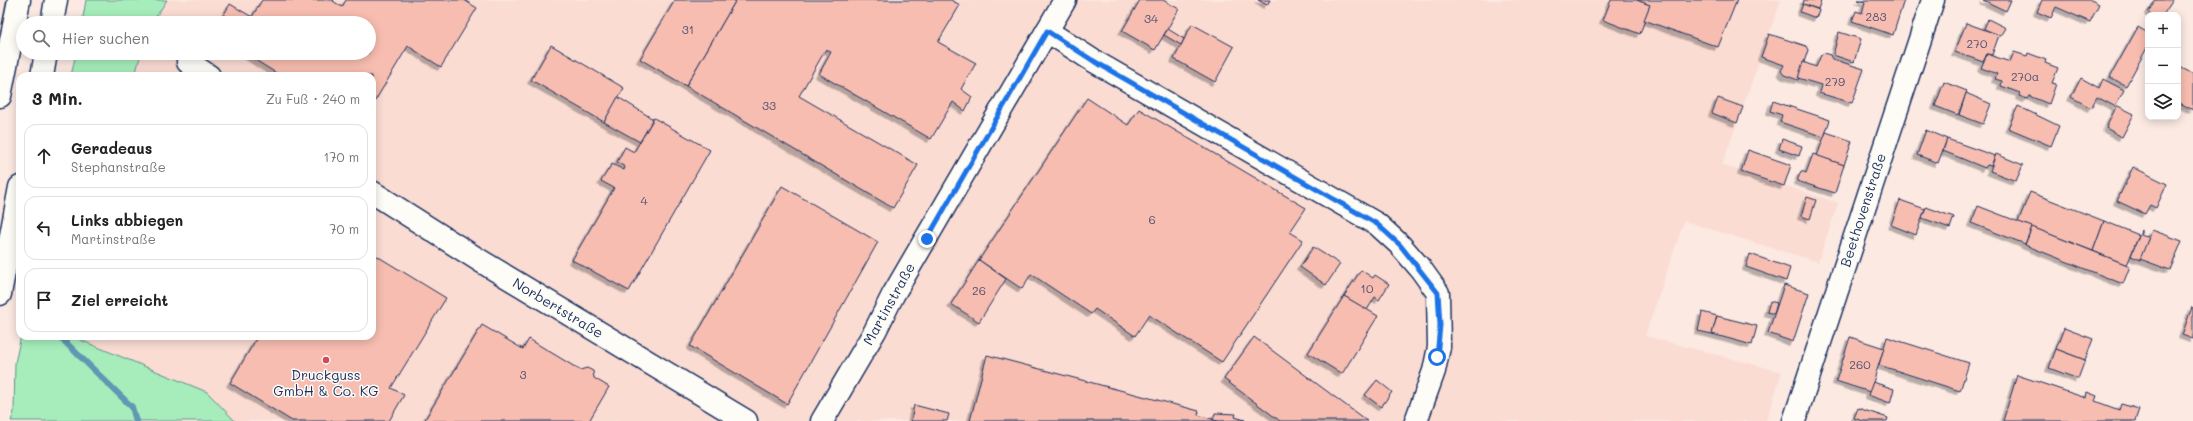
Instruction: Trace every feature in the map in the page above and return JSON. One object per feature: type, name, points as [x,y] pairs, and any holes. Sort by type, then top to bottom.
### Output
[{"type":"main road","points":[[0,96],[19,0]]},
{"type":"main road","points":[[53,16],[56,0]]},
{"type":"main road","name":"Martinstraße","points":[[822,421],[875,331],[893,295],[1065,0]]},
{"type":"main road","name":"Beethovenstraße","points":[[1794,421],[1932,0]]},
{"type":"main road","points":[[1047,31],[1092,60],[1377,224],[1400,245],[1438,293],[1439,347],[1434,371],[1416,421]]},
{"type":"main road","points":[[43,72],[45,60]]},
{"type":"main road","points":[[188,62],[203,72]]},
{"type":"main road","name":"Norbertstraße","points":[[376,195],[472,256],[746,421]]},
{"type":"main road","points":[[0,294],[16,208]]},
{"type":"shaded area","points":[[167,0],[1781,0],[1722,165],[1838,203],[1818,262],[1684,221],[1645,336],[1782,372],[1766,421],[234,421],[80,340],[376,340],[376,72],[136,72],[139,60],[376,60],[376,16],[157,16]]},
{"type":"green space","points":[[86,0],[167,0],[157,16],[83,16]]},
{"type":"green space","points":[[74,60],[139,60],[136,72],[72,72]]},
{"type":"green space","points":[[20,340],[80,340],[207,392],[235,421],[11,421],[14,412],[15,363]]},
{"type":"building","points":[[262,0],[334,0],[333,1],[342,7],[346,0],[464,0],[477,8],[441,67],[408,46],[376,99],[376,72],[275,72],[255,60],[376,60],[376,16],[253,16]]},
{"type":"building","points":[[675,0],[736,0],[686,86],[640,59]]},
{"type":"building","points":[[736,0],[951,0],[960,5],[938,42],[976,63],[961,89],[972,97],[965,111],[953,102],[931,139],[819,74],[831,52],[826,49],[799,96],[918,165],[893,208],[686,86]]},
{"type":"building","points":[[1140,0],[1163,0],[1179,9],[1155,50],[1122,31]]},
{"type":"building","points":[[1258,0],[1270,0],[1267,5]]},
{"type":"building","points":[[1611,0],[1637,0],[1650,5],[1640,34],[1603,20]]},
{"type":"building","points":[[1637,0],[1737,0],[1718,47],[1644,20],[1650,5]]},
{"type":"building","points":[[1804,0],[1821,1],[1818,9],[1803,4]]},
{"type":"building","points":[[1858,0],[1904,0],[1893,35],[1852,21],[1856,11],[1862,13],[1865,2]]},
{"type":"building","points":[[1983,0],[2011,0],[2006,11]]},
{"type":"building","points":[[2042,0],[2091,0],[2099,4],[2090,22],[2056,7],[2051,18],[2037,12]]},
{"type":"building","points":[[2156,0],[2173,0],[2165,12],[2148,12]]},
{"type":"building","points":[[230,4],[250,16],[223,16]]},
{"type":"building","points":[[1803,4],[1819,10],[1816,18],[1800,12]]},
{"type":"building","points":[[1988,19],[2006,28],[2001,36],[1984,29]]},
{"type":"building","points":[[1966,23],[1999,35],[1992,55],[1987,54],[1983,62],[1955,52]]},
{"type":"building","points":[[1192,24],[1234,47],[1215,82],[1174,59]]},
{"type":"building","points":[[2138,27],[2145,31],[2145,51],[2126,86],[2110,77]]},
{"type":"building","points":[[1168,29],[1184,39],[1181,45],[1164,35]]},
{"type":"building","points":[[1839,32],[1861,39],[1854,62],[1833,55]]},
{"type":"building","points":[[1769,34],[1806,46],[1808,50],[1798,80],[1784,75],[1781,71],[1784,65],[1761,57]]},
{"type":"building","points":[[551,45],[624,88],[604,122],[531,80]]},
{"type":"building","points":[[2014,52],[2027,56],[2028,53],[2046,60],[2045,63],[2058,68],[2052,83],[2056,84],[2049,104],[2029,96],[2027,99],[2019,96],[2020,93],[2001,86],[2002,81],[1995,79],[1997,74],[1981,68],[1987,54],[2010,62]]},
{"type":"building","points":[[1824,53],[1830,55],[1832,59],[1864,69],[1852,103],[1819,93],[1821,85],[1798,78],[1803,62],[1816,67],[1821,55]]},
{"type":"building","points":[[2181,68],[2193,74],[2193,110],[2181,104]]},
{"type":"building","points":[[2081,78],[2099,88],[2103,79],[2124,90],[2116,105],[2134,114],[2122,137],[2106,128],[2116,107],[2097,97],[2091,108],[2071,97]]},
{"type":"building","points":[[1944,82],[1967,91],[1958,115],[1935,106]]},
{"type":"building","points":[[1966,93],[1991,104],[1983,124],[1959,115]]},
{"type":"building","points":[[618,97],[653,119],[640,142],[604,122]]},
{"type":"building","points":[[1087,98],[1128,125],[1139,109],[1306,208],[1290,232],[1303,240],[1222,362],[1149,315],[1135,336],[1095,309],[1091,314],[1031,274],[1022,289],[979,260]]},
{"type":"building","points":[[1718,98],[1743,107],[1737,123],[1712,113]]},
{"type":"building","points":[[1773,101],[1830,120],[1824,137],[1780,122],[1782,115],[1770,111]]},
{"type":"building","points":[[2018,106],[2059,126],[2051,146],[2008,128]]},
{"type":"building","points":[[654,118],[710,150],[629,291],[572,260],[614,188],[601,181],[612,164],[624,170],[625,167],[617,162],[625,147],[634,152]]},
{"type":"building","points":[[1926,130],[1947,139],[1938,163],[1917,155]]},
{"type":"building","points":[[1826,132],[1852,141],[1844,165],[1817,156]]},
{"type":"building","points":[[1782,139],[1802,146],[1799,156],[1779,149]]},
{"type":"building","points":[[1947,139],[1995,156],[1991,166],[1987,165],[1985,168],[1943,151]]},
{"type":"building","points":[[1748,150],[1791,165],[1784,186],[1741,172]]},
{"type":"building","points":[[1813,154],[1844,165],[1835,193],[1797,181],[1801,171],[1806,173]]},
{"type":"building","points":[[1996,154],[2023,165],[2016,181],[1990,171]]},
{"type":"building","points":[[2133,167],[2167,184],[2156,208],[2150,205],[2145,214],[2117,201]]},
{"type":"building","points":[[782,186],[878,242],[787,404],[690,346]]},
{"type":"building","points":[[2030,192],[2104,221],[2093,251],[2018,222]]},
{"type":"building","points":[[1807,197],[1816,200],[1810,219],[1801,216]]},
{"type":"building","points":[[1900,200],[1925,209],[1916,235],[1891,225]]},
{"type":"building","points":[[1978,206],[2032,227],[2025,244],[1971,223]]},
{"type":"building","points":[[1926,207],[1954,217],[1950,228],[1922,218]]},
{"type":"building","points":[[2104,221],[2139,235],[2127,265],[2093,251]]},
{"type":"building","points":[[2032,227],[2130,266],[2123,284],[2025,245]]},
{"type":"building","points":[[2141,230],[2141,234],[2149,237],[2141,260],[2131,256]]},
{"type":"building","points":[[2152,230],[2182,241],[2170,270],[2140,259]]},
{"type":"building","points":[[1313,247],[1340,264],[1326,285],[1300,267]]},
{"type":"building","points":[[1750,254],[1790,268],[1786,281],[1746,267]]},
{"type":"building","name":"Druckguss GmbH & Co. KG","points":[[376,255],[446,298],[391,388],[404,395],[389,421],[292,421],[230,383],[256,340],[376,340]]},
{"type":"building","points":[[979,260],[1006,279],[979,322],[951,304]]},
{"type":"building","points":[[1361,270],[1373,278],[1375,275],[1389,284],[1379,300],[1375,297],[1367,310],[1344,296]]},
{"type":"building","points":[[1784,285],[1809,293],[1793,342],[1768,333]]},
{"type":"building","points":[[1344,296],[1378,316],[1342,374],[1308,353]]},
{"type":"building","points":[[1770,301],[1777,303],[1774,314],[1767,312]]},
{"type":"building","points":[[2192,307],[2193,308],[2193,339],[2182,335]]},
{"type":"building","points":[[1702,312],[1717,316],[1712,334],[1698,331]]},
{"type":"building","points":[[1717,316],[1757,326],[1752,345],[1712,334]]},
{"type":"building","points":[[482,325],[523,349],[529,339],[580,370],[587,368],[593,371],[594,378],[609,387],[589,421],[424,421]]},
{"type":"building","points":[[2064,328],[2093,339],[2085,360],[2056,349]]},
{"type":"building","points":[[1254,337],[1367,421],[1280,421],[1224,379]]},
{"type":"building","points":[[1850,337],[1884,348],[1870,392],[1836,381]]},
{"type":"building","points":[[1887,337],[1969,363],[1960,391],[1879,365]]},
{"type":"building","points":[[2056,349],[2085,360],[2078,379],[2049,368]]},
{"type":"building","points":[[987,355],[1199,411],[1198,415],[1219,421],[970,421]]},
{"type":"building","points":[[2017,375],[2086,398],[2087,392],[2097,396],[2095,401],[2119,410],[2121,404],[2139,409],[2135,421],[2003,421]]},
{"type":"building","points":[[1377,380],[1392,392],[1381,407],[1365,395]]},
{"type":"building","points":[[1873,382],[1894,389],[1890,403],[1868,395]]},
{"type":"building","points":[[914,405],[949,414],[947,421],[911,421]]},
{"type":"building","points":[[1858,408],[1888,418],[1887,421],[1863,421],[1854,418]]},
{"type":"building","points":[[1215,413],[1236,414],[1235,417],[1245,420],[1213,420]]},
{"type":"waterway","points":[[63,340],[132,407],[136,421]]},
{"type":"place","name":"Druckguss GmbH & Co. KG","points":[[326,360]]},
{"type":"route","points":[[927,239],[1047,31],[1092,60],[1377,224],[1400,245],[1420,268],[1438,293],[1440,325],[1437,357]]}]
